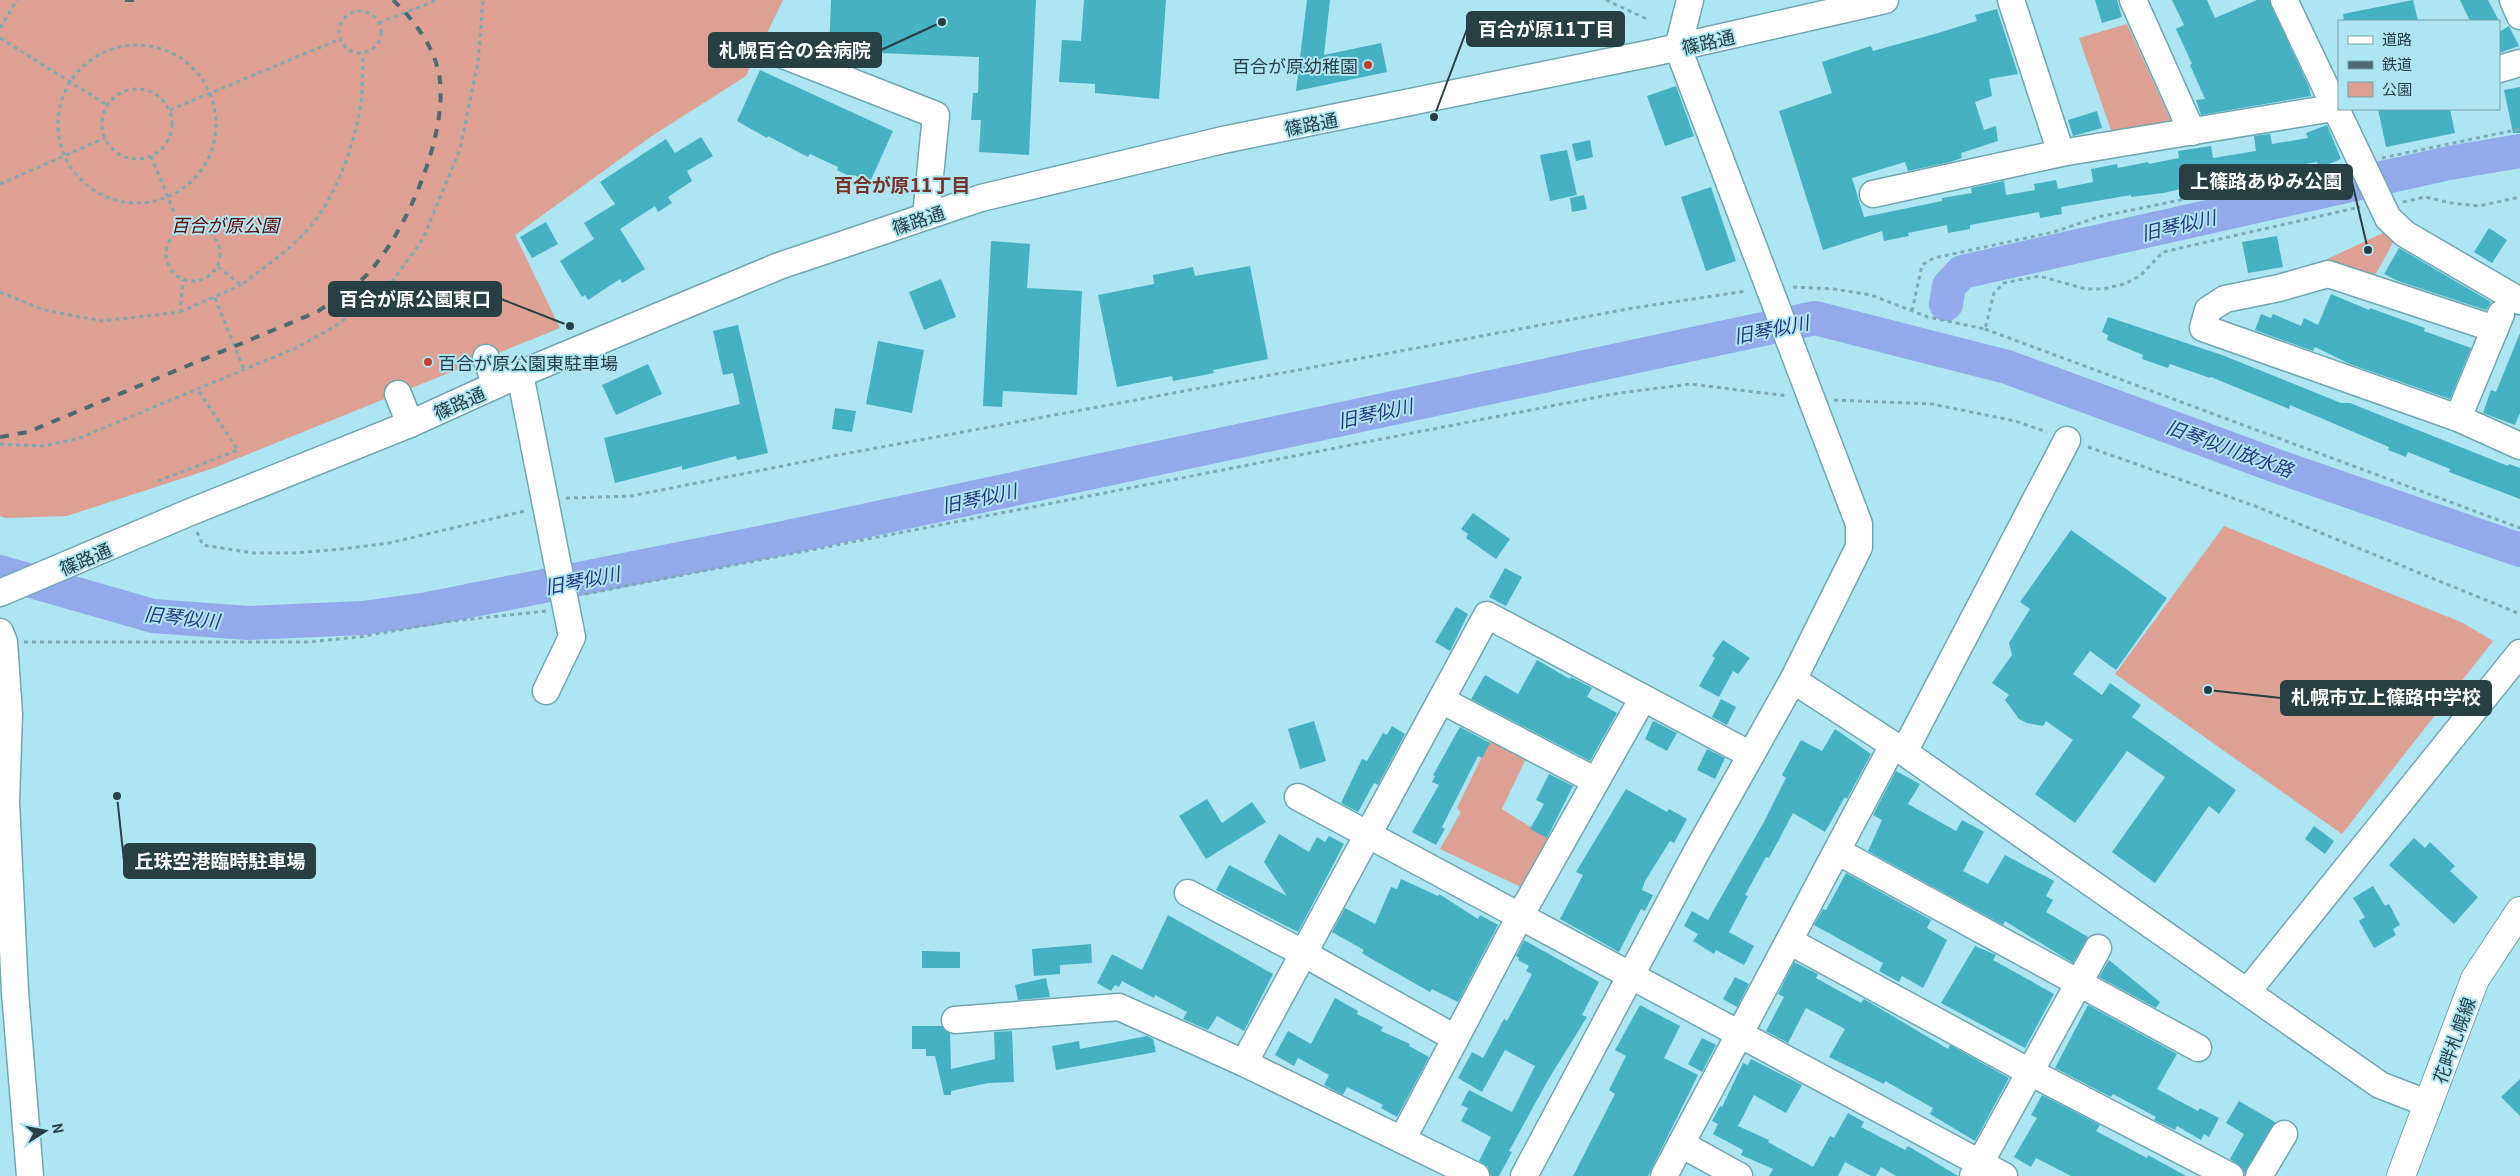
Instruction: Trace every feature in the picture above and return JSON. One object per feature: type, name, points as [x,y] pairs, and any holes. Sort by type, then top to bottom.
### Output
[{"type":"main road","name":"花畔札幌線","points":[[2401,1176],[2476,979],[2520,911]]},
{"type":"street","points":[[1524,1176],[1630,976],[1793,680],[1859,547],[1859,524],[1809,394],[1773,293],[1678,48],[1690,0]]},
{"type":"street","name":"篠路通","points":[[0,593],[188,513],[410,424],[520,374],[779,266],[981,198],[1223,140],[1678,48],[1885,0]]},
{"type":"street","points":[[2011,0],[2061,153]]},
{"type":"street","points":[[2133,0],[2192,132]]},
{"type":"street","points":[[2284,0],[2336,107],[2378,201],[2388,218],[2404,234],[2514,298],[2495,329],[2458,418]]},
{"type":"street","points":[[2513,0],[2520,16]]},
{"type":"street","points":[[784,55],[936,114],[926,216]]},
{"type":"street","points":[[2500,69],[2520,63]]},
{"type":"street","points":[[1873,194],[2061,153],[2336,107]]},
{"type":"street","points":[[2495,329],[2328,274],[2279,288],[2225,299],[2208,310],[2203,328],[2458,418],[2520,446]]},
{"type":"street","points":[[486,358],[496,385]]},
{"type":"street","points":[[520,374],[572,637],[546,691]]},
{"type":"street","points":[[398,394],[410,424]]},
{"type":"street","points":[[1664,1176],[1837,852],[1898,748],[2067,440]]},
{"type":"street","points":[[1244,1063],[1487,615],[1751,755]]},
{"type":"street","points":[[2,637],[9,714],[6,802],[16,992],[30,1176]]},
{"type":"street","points":[[2247,992],[2520,653]]},
{"type":"street","points":[[1793,680],[1898,748],[2380,1085],[2429,1104]]},
{"type":"street","points":[[1402,1140],[1520,916],[1643,698]]},
{"type":"street","points":[[1441,700],[1596,781]]},
{"type":"street","points":[[1298,797],[1740,1035],[1976,1170],[2004,1176]]},
{"type":"street","points":[[1837,852],[2198,1048]]},
{"type":"street","points":[[1188,893],[1303,953],[1455,1038]]},
{"type":"street","points":[[1790,941],[2030,1072],[2230,1176]]},
{"type":"street","points":[[1976,1170],[2098,948]]},
{"type":"street","points":[[955,1020],[1119,1007],[1244,1063],[1476,1176]]},
{"type":"street","points":[[2259,1176],[2284,1134]]},
{"type":"street","points":[[1681,1144],[1739,1176]]},
{"type":"path","points":[[0,28],[17,0]]},
{"type":"path","points":[[379,23],[438,0]]},
{"type":"path","points":[[0,444],[42,446],[76,439],[198,390],[296,348],[334,327],[388,287],[423,239],[460,150],[478,62],[484,0]]},
{"type":"path","points":[[1606,0],[1649,20]]},
{"type":"path","points":[[363,11],[372,15],[379,23],[382,33],[379,43],[372,50],[363,54],[353,53],[345,47],[340,39],[339,28],[344,19],[352,12],[363,11]]},
{"type":"path","points":[[0,38],[107,105]]},
{"type":"path","points":[[170,110],[340,39]]},
{"type":"path","points":[[128,45],[152,46],[166,50],[193,67],[210,93],[216,124],[211,154],[194,180],[168,197],[138,203],[108,198],[82,181],[65,156],[58,126],[63,96],[70,82],[79,69],[105,51],[128,45]]},
{"type":"path","points":[[0,292],[44,310],[103,321],[180,312],[241,285],[279,255],[314,222],[338,181],[355,134],[360,110],[363,54]]},
{"type":"path","points":[[135,88],[156,94],[170,110],[173,121],[168,142],[151,156],[140,159],[120,154],[105,138],[102,127],[107,105],[114,97],[124,91],[135,88]]},
{"type":"path","points":[[1912,311],[1922,265],[1934,258],[2054,232],[2084,224],[2098,217],[2362,167],[2520,129]]},
{"type":"path","points":[[0,184],[105,138]]},
{"type":"path","points":[[151,156],[182,229]]},
{"type":"path","points":[[1985,329],[1994,293],[2004,283],[2039,276],[2086,289],[2103,289],[2124,284],[2140,276],[2163,252],[2378,201],[2425,197],[2450,203],[2479,206],[2520,197]]},
{"type":"path","points":[[193,227],[204,229],[213,235],[219,245],[221,256],[218,267],[212,275],[203,280],[193,282],[183,280],[174,274],[168,266],[165,255],[167,244],[182,229],[193,227]]},
{"type":"path","points":[[218,267],[241,285]]},
{"type":"path","points":[[180,312],[183,280]]},
{"type":"path","points":[[188,513],[203,545],[253,553],[295,554],[389,543],[526,511],[547,510],[555,498],[631,496],[1633,308],[1773,293],[1834,289],[1871,295],[1928,317],[1985,329],[2520,528]]},
{"type":"path","points":[[215,298],[244,370]]},
{"type":"path","points":[[2,637],[307,642],[359,637],[444,622],[551,611],[564,600],[579,595],[1613,394],[1690,384],[1932,404],[2015,421],[2255,506],[2520,614]]},
{"type":"path","points":[[158,481],[238,450],[198,390]]},
{"type":"green space","name":"百合が原公園","points":[[0,0],[783,0],[746,76],[652,136],[515,235],[560,328],[214,468],[67,516],[5,518],[0,516]]},
{"type":"green space","points":[[2127,24],[2171,121],[2168,127],[2113,136],[2079,38]]},
{"type":"green space","points":[[2383,233],[2395,239],[2373,279],[2325,260]]},
{"type":"green space","points":[[2224,526],[2463,623],[2493,641],[2342,834],[2115,674]]},
{"type":"green space","points":[[1493,734],[1529,752],[1502,809],[1548,838],[1523,888],[1440,849],[1461,812],[1457,808]]},
{"type":"building","points":[[831,0],[1036,0],[1029,155],[979,152],[981,120],[971,120],[973,93],[978,93],[979,57],[829,51]]},
{"type":"building","points":[[1084,0],[1166,0],[1159,99],[1095,93],[1095,84],[1059,82],[1062,40],[1081,41]]},
{"type":"building","points":[[1307,0],[1330,0],[1324,55],[1381,43],[1387,72],[1296,91]]},
{"type":"building","points":[[2095,0],[2117,0],[2122,17],[2102,23]]},
{"type":"building","points":[[2172,0],[2207,0],[2215,18],[2257,0],[2269,0],[2309,87],[2311,96],[2201,115],[2196,100],[2205,99],[2176,29],[2184,25]]},
{"type":"building","points":[[2413,0],[2418,20],[2344,20],[2343,14]]},
{"type":"building","points":[[2460,0],[2488,0],[2498,20],[2470,20]]},
{"type":"building","points":[[1997,9],[2018,74],[1989,79],[1992,96],[1975,102],[1984,130],[1996,126],[1998,141],[1961,153],[1962,158],[1950,162],[1908,171],[1905,162],[1852,178],[1864,217],[1942,201],[1942,198],[1972,193],[1971,188],[2004,181],[2006,195],[2035,190],[2034,184],[2056,180],[2058,189],[2093,182],[2091,169],[2117,164],[2118,168],[2179,158],[2178,151],[2211,146],[2213,158],[2256,151],[2254,136],[2270,134],[2272,144],[2308,138],[2306,133],[2327,125],[2341,159],[2319,168],[2317,162],[2184,186],[2185,188],[2163,193],[2131,197],[2131,195],[2061,207],[2062,214],[2040,218],[2039,212],[1970,225],[1970,229],[1948,233],[1947,225],[1908,233],[1909,236],[1884,241],[1882,231],[1823,250],[1779,111],[1832,93],[1822,62],[1871,46],[1873,51],[1938,33],[1977,21],[1975,15]]},
{"type":"building","points":[[2509,26],[2519,46],[2500,53],[2500,31]]},
{"type":"building","points":[[760,70],[893,131],[870,182],[854,175],[853,178],[837,170],[838,167],[810,154],[808,157],[768,136],[767,138],[737,121]]},
{"type":"building","points":[[1676,86],[1694,136],[1665,146],[1647,96]]},
{"type":"building","points":[[2520,87],[2520,133],[2513,133],[2504,90]]},
{"type":"building","points":[[2378,110],[2450,110],[2455,133],[2386,147]]},
{"type":"building","points":[[2097,111],[2102,128],[2073,136],[2068,120]]},
{"type":"building","points":[[701,137],[713,156],[687,171],[692,181],[668,197],[672,203],[658,212],[655,206],[620,229],[645,269],[622,283],[620,279],[588,300],[585,295],[582,297],[560,261],[594,239],[584,223],[615,204],[600,182],[666,139],[675,153]]},
{"type":"building","points":[[1590,140],[1593,157],[1576,161],[1572,144]]},
{"type":"building","points":[[1567,150],[1577,195],[1550,201],[1540,155]]},
{"type":"building","points":[[1711,187],[1736,261],[1706,271],[1681,197]]},
{"type":"building","points":[[1584,195],[1587,209],[1572,212],[1570,198]]},
{"type":"building","points":[[546,222],[558,244],[532,258],[520,237]]},
{"type":"building","points":[[2489,228],[2507,240],[2492,263],[2474,252]]},
{"type":"building","points":[[2277,236],[2283,267],[2248,273],[2242,242]]},
{"type":"building","points":[[991,241],[1030,244],[1027,288],[1082,291],[1077,395],[1003,391],[1002,407],[983,406]]},
{"type":"building","points":[[2399,248],[2491,302],[2486,310],[2398,281],[2384,274]]},
{"type":"building","points":[[1250,266],[1268,359],[1213,370],[1214,373],[1173,381],[1172,376],[1117,387],[1098,295],[1154,284],[1153,275],[1193,267],[1195,276]]},
{"type":"building","points":[[941,279],[956,317],[924,330],[909,292]]},
{"type":"building","points":[[2331,294],[2369,310],[2370,308],[2425,328],[2424,331],[2471,348],[2450,399],[2350,364],[2315,347],[2313,351],[2255,330],[2261,314],[2271,318],[2273,314],[2301,326],[2304,318],[2318,325]]},
{"type":"building","points":[[2108,317],[2222,355],[2341,403],[2350,403],[2508,466],[2509,464],[2520,468],[2520,499],[2449,472],[2450,469],[2408,452],[2406,457],[2388,450],[2389,447],[2290,405],[2289,409],[2211,377],[2170,364],[2168,368],[2142,359],[2143,355],[2107,340],[2108,335],[2102,332]]},
{"type":"building","points":[[738,325],[768,453],[737,460],[736,456],[682,470],[682,466],[615,483],[604,438],[740,404],[733,373],[723,375],[713,331]]},
{"type":"building","points":[[2520,333],[2520,413],[2515,425],[2483,413],[2491,390],[2496,392]]},
{"type":"building","points":[[878,341],[924,350],[912,413],[866,404]]},
{"type":"building","points":[[648,364],[662,394],[616,415],[602,385]]},
{"type":"building","points":[[835,408],[856,411],[852,432],[832,429]]},
{"type":"building","points":[[1473,513],[1510,539],[1496,559],[1466,538],[1468,534],[1461,529]]},
{"type":"building","points":[[2071,530],[2167,598],[2116,670],[2090,651],[2073,674],[2102,695],[2110,683],[2141,705],[2132,717],[2236,790],[2219,814],[2209,806],[2155,883],[2112,852],[2165,777],[2127,751],[2075,823],[2035,794],[2073,740],[2046,721],[2043,726],[2027,723],[2019,719],[2005,700],[2009,695],[1992,683],[2012,655],[2009,643],[2030,609],[2020,602]]},
{"type":"building","points":[[1505,568],[1522,577],[1506,606],[1489,597]]},
{"type":"building","points":[[1456,607],[1468,614],[1450,651],[1435,642]]},
{"type":"building","points":[[1723,640],[1750,658],[1738,674],[1733,671],[1719,697],[1699,686],[1715,658],[1712,656]]},
{"type":"building","points":[[1537,660],[1570,679],[1571,677],[1592,688],[1587,697],[1617,713],[1590,761],[1471,699],[1485,675],[1518,694]]},
{"type":"building","points":[[1721,699],[1736,707],[1727,725],[1712,717]]},
{"type":"building","points":[[1314,721],[1326,761],[1300,769],[1288,729]]},
{"type":"building","points":[[1653,721],[1677,733],[1667,751],[1645,739]]},
{"type":"building","points":[[1392,726],[1405,734],[1378,785],[1374,783],[1358,812],[1341,803],[1362,759],[1367,761],[1383,733],[1387,735]]},
{"type":"building","points":[[1460,727],[1490,743],[1482,758],[1478,756],[1442,827],[1445,829],[1436,845],[1412,832],[1439,785],[1432,782],[1435,776],[1433,775]]},
{"type":"building","points":[[1835,729],[1871,754],[1847,799],[1845,797],[1825,832],[1793,813],[1769,858],[1766,857],[1745,895],[1748,896],[1729,932],[1754,946],[1744,965],[1716,950],[1714,954],[1693,941],[1698,934],[1684,926],[1692,911],[1708,920],[1765,820],[1786,778],[1782,775],[1801,740],[1822,751]]},
{"type":"building","points":[[1707,749],[1725,758],[1715,779],[1697,770]]},
{"type":"building","points":[[1896,771],[1920,784],[1908,804],[1956,831],[1962,820],[1984,832],[1963,871],[1988,884],[2005,855],[2054,881],[2046,896],[2053,900],[2046,912],[2088,937],[2073,963],[2005,921],[2003,925],[1868,851],[1882,820],[1873,815]]},
{"type":"building","points":[[1549,774],[1573,786],[1547,838],[1530,829],[1544,804],[1536,800]]},
{"type":"building","points":[[1626,789],[1667,812],[1669,809],[1687,819],[1674,843],[1670,841],[1645,881],[1642,890],[1653,895],[1645,911],[1641,909],[1619,952],[1560,919],[1583,875],[1576,872]]},
{"type":"building","points":[[1207,799],[1222,823],[1252,802],[1266,822],[1206,859],[1179,816]]},
{"type":"building","points":[[2314,826],[2334,841],[2325,854],[2305,839]]},
{"type":"building","points":[[1279,834],[1309,852],[1317,837],[1325,842],[1329,836],[1344,844],[1298,932],[1216,890],[1229,865],[1287,896],[1264,862]]},
{"type":"building","points":[[2414,838],[2425,848],[2430,842],[2455,866],[2450,871],[2478,897],[2454,924],[2389,865]]},
{"type":"building","points":[[1846,873],[1931,920],[1927,928],[1947,940],[1923,988],[1902,976],[1899,982],[1879,971],[1883,963],[1814,925],[1823,909],[1826,910]]},
{"type":"building","points":[[1401,879],[1438,896],[1439,894],[1478,919],[1480,915],[1498,925],[1458,1002],[1432,989],[1430,992],[1370,958],[1362,953],[1364,950],[1332,932],[1345,908],[1375,924],[1391,887],[1397,889]]},
{"type":"building","points":[[2373,886],[2385,906],[2389,904],[2400,925],[2393,929],[2396,935],[2374,948],[2359,921],[2365,917],[2353,898]]},
{"type":"building","points":[[1168,915],[1273,974],[1244,1031],[1217,1016],[1208,1030],[1183,1019],[1187,1012],[1155,995],[1154,998],[1122,981],[1119,987],[1115,985],[1111,991],[1097,983],[1112,954],[1142,970]]},
{"type":"building","points":[[1524,940],[1599,982],[1582,1015],[1587,1017],[1548,1080],[1509,1151],[1512,1152],[1499,1176],[1491,1176],[1488,1167],[1479,1161],[1491,1137],[1461,1121],[1468,1108],[1461,1105],[1469,1090],[1512,1112],[1535,1066],[1505,1050],[1482,1092],[1458,1078],[1472,1052],[1483,1058],[1504,1019],[1507,1021],[1532,974],[1526,971],[1529,966],[1518,960],[1519,958],[1516,956]]},
{"type":"building","points":[[1091,944],[1092,963],[1060,965],[1060,974],[1034,976],[1032,949]]},
{"type":"building","points":[[1975,946],[1996,955],[1993,960],[2054,994],[2025,1048],[1941,1003]]},
{"type":"building","points":[[922,951],[960,952],[960,968],[922,968]]},
{"type":"building","points":[[2109,960],[2160,1002],[2156,1008],[2099,977]]},
{"type":"building","points":[[1794,962],[1818,974],[1816,978],[1861,1003],[1864,999],[1948,1049],[1950,1045],[2009,1078],[1975,1141],[1930,1114],[1933,1108],[1885,1081],[1884,1084],[1829,1057],[1845,1029],[1806,1008],[1788,1043],[1766,1031],[1784,997],[1778,994]]},
{"type":"building","points":[[1735,977],[1749,984],[1737,1007],[1723,999]]},
{"type":"building","points":[[1046,978],[1050,997],[1018,1000],[1015,985]]},
{"type":"building","points":[[1335,998],[1358,1011],[1357,1014],[1383,1027],[1381,1031],[1410,1044],[1409,1046],[1429,1057],[1397,1117],[1381,1108],[1383,1105],[1347,1087],[1343,1095],[1324,1085],[1329,1075],[1298,1058],[1294,1066],[1275,1055],[1288,1031],[1311,1044]]},
{"type":"building","points":[[1640,1005],[1680,1026],[1664,1058],[1698,1075],[1648,1176],[1573,1176],[1615,1094],[1609,1090],[1626,1056],[1615,1050]]},
{"type":"building","points":[[2088,1005],[2177,1054],[2157,1089],[2198,1111],[2200,1108],[2219,1118],[2209,1137],[2204,1134],[2201,1140],[2177,1126],[2175,1130],[2154,1120],[2156,1117],[2113,1094],[2111,1097],[2055,1068]]},
{"type":"building","points":[[912,1026],[942,1026],[950,1034],[951,1069],[995,1059],[994,1032],[1012,1031],[1014,1082],[988,1083],[951,1091],[951,1095],[944,1095],[935,1056],[926,1056],[926,1049],[912,1049]]},
{"type":"building","points":[[1147,1036],[1153,1039],[1156,1052],[1056,1070],[1052,1046],[1079,1041],[1080,1049]]},
{"type":"building","points":[[1702,1038],[1716,1045],[1702,1072],[1688,1064]]},
{"type":"building","points":[[1751,1059],[1802,1085],[1786,1113],[1754,1095],[1738,1126],[1769,1140],[1768,1142],[1813,1167],[1830,1136],[1834,1138],[1848,1113],[1864,1122],[1861,1127],[1905,1150],[1908,1146],[1958,1176],[1896,1176],[1881,1167],[1876,1176],[1871,1176],[1845,1162],[1838,1176],[1769,1176],[1773,1169],[1741,1155],[1743,1150],[1713,1134],[1718,1124],[1712,1121],[1720,1106],[1722,1107],[1743,1063],[1748,1065]]},
{"type":"building","points":[[2520,1079],[2520,1116],[2501,1097]]},
{"type":"building","points":[[2042,1095],[2100,1125],[2096,1131],[2147,1158],[2148,1155],[2186,1176],[2071,1176],[2036,1158],[2031,1167],[2014,1157],[2037,1118],[2031,1115]]},
{"type":"building","points":[[2239,1101],[2275,1122],[2245,1174],[2242,1168],[2230,1159],[2244,1134],[2226,1123]]},
{"type":"waterway","name":"旧琴似川","points":[[1946,304],[1949,286],[1962,272],[2449,163],[2520,151]]},
{"type":"waterway","name":"旧琴似川","points":[[0,572],[153,616],[248,623],[363,618],[428,609],[779,539],[1815,318],[2007,367],[2282,468],[2520,550]]},
{"type":"railway","points":[[125,0],[137,0]]},
{"type":"railway","points":[[0,437],[28,432],[317,312],[358,283],[375,265],[408,213],[421,182],[432,150],[439,119],[441,90],[437,66],[430,48],[413,22],[393,0]]},
{"type":"place","name":"札幌百合の会病院","points":[[942,22]]},
{"type":"place","name":"百合が原幼稚園","points":[[1368,65]]},
{"type":"place","name":"百合が原11丁目","points":[[1434,117]]},
{"type":"place","name":"上篠路あゆみ公園","points":[[2368,250]]},
{"type":"place","name":"百合が原公園東口","points":[[570,326]]},
{"type":"place","name":"百合が原公園東駐車場","points":[[428,362]]},
{"type":"place","name":"札幌市立上篠路中学校","points":[[2208,690]]},
{"type":"place","name":"丘珠空港臨時駐車場","points":[[117,796]]},
{"type":"district","name":"百合が原11丁目","points":[[902,183]]},
{"type":"water label","name":"旧琴似川放水路","points":[[2230,447]]}]
